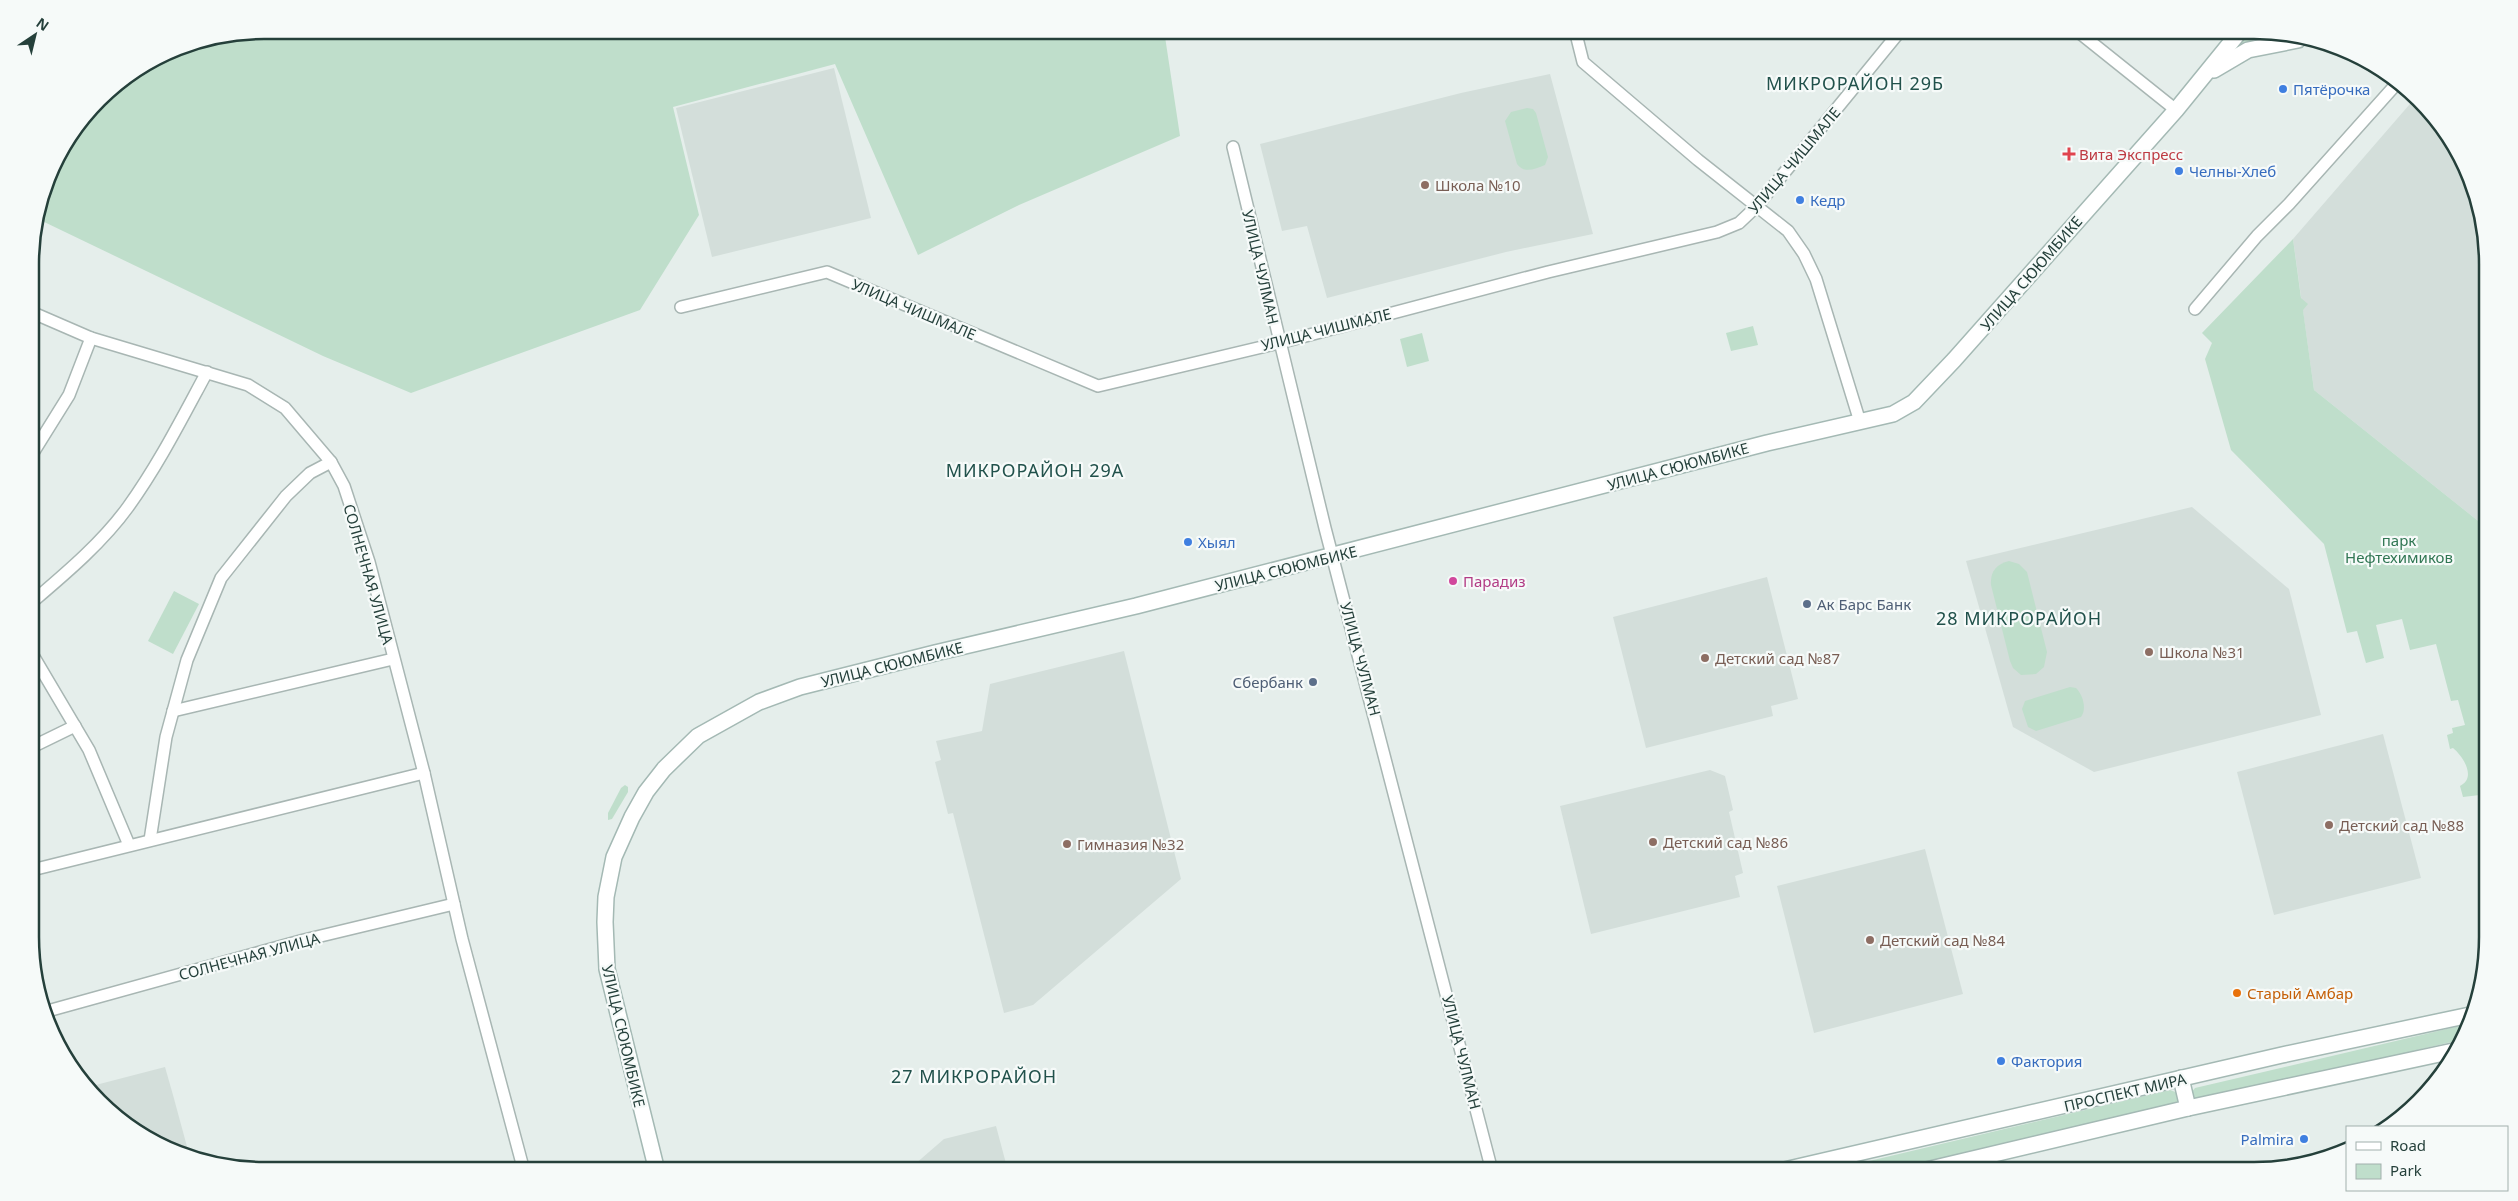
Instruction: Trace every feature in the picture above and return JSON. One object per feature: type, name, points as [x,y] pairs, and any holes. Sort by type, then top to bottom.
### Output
[{"type":"street","points":[[1577,39],[1583,62],[1684,148],[1788,231],[1804,254],[1816,278],[1860,422]]},
{"type":"street","name":"УЛИЦА ЧИШМАЛЕ","points":[[681,307],[826,272],[1098,386],[1279,343],[1548,272],[1717,232],[1740,222],[1757,206],[1894,39]]},
{"type":"street","points":[[2087,39],[2176,110]]},
{"type":"street","name":"УЛИЦА СЮЮМБИКЕ","points":[[655,1162],[607,969],[604,922],[611,871],[620,841],[646,792],[686,746],[721,721],[759,702],[800,687],[1334,556],[1767,443],[1893,414],[1914,402],[1954,360],[2176,110],[2234,39]]},
{"type":"street","points":[[2202,78],[2235,55],[2248,50],[2289,42]]},
{"type":"street","points":[[2195,309],[2257,236],[2289,204],[2393,87]]},
{"type":"street","name":"УЛИЦА ЧУЛМАН","points":[[1233,147],[1279,343],[1490,1162]]},
{"type":"street","name":"СОЛНЕЧНАЯ УЛИЦА","points":[[39,315],[91,338],[248,385],[285,408],[331,462],[344,486],[357,522],[424,773],[462,938],[522,1162]]},
{"type":"street","points":[[39,443],[69,395],[91,338]]},
{"type":"street","points":[[39,597],[95,545],[128,508],[170,442],[207,372]]},
{"type":"street","points":[[150,840],[166,737],[173,711],[187,660],[221,578],[286,496],[310,474],[331,462]]},
{"type":"street","name":"СОЛНЕЧНАЯ УЛИЦА","points":[[173,711],[393,659]]},
{"type":"street","points":[[39,665],[89,750],[129,845]]},
{"type":"street","points":[[39,744],[75,726]]},
{"type":"street","points":[[39,868],[424,773]]},
{"type":"street","name":"СОЛНЕЧНАЯ УЛИЦА","points":[[51,1010],[304,940],[454,904]]},
{"type":"street","name":"ПРОСПЕКТ МИРА","points":[[1819,1162],[2181,1078],[2465,1016]]},
{"type":"street","name":"ПРОСПЕКТ МИРА","points":[[1960,1162],[2188,1108],[2447,1052]]},
{"type":"street","points":[[2181,1078],[2188,1108]]},
{"type":"shaded area","points":[[834,68],[871,218],[712,257],[676,108]]},
{"type":"shaded area","name":"Школа №10","points":[[1550,74],[1593,234],[1506,252],[1327,298],[1307,226],[1282,231],[1260,144],[1461,93]]},
{"type":"shaded area","points":[[2411,103],[2433,127],[2449,151],[2462,177],[2475,220],[2479,249],[2479,522],[2314,390],[2293,239]]},
{"type":"shaded area","name":"Школа №31","points":[[2192,507],[2289,589],[2321,715],[2094,772],[2013,727],[1966,561]]},
{"type":"shaded area","name":"Детский сад №87","points":[[1767,577],[1798,699],[1771,706],[1773,716],[1646,748],[1613,617]]},
{"type":"shaded area","name":"Гимназия №32","points":[[1124,651],[1181,879],[1033,1005],[1004,1013],[953,813],[948,814],[935,762],[941,760],[936,741],[982,731],[990,684]]},
{"type":"shaded area","name":"Детский сад №88","points":[[2383,734],[2421,878],[2274,915],[2237,772]]},
{"type":"shaded area","name":"Детский сад №86","points":[[1710,770],[1725,776],[1733,810],[1729,812],[1743,873],[1735,876],[1740,897],[1591,934],[1560,806]]},
{"type":"shaded area","name":"Детский сад №84","points":[[1925,849],[1963,994],[1814,1033],[1777,886]]},
{"type":"shaded area","points":[[165,1067],[188,1149],[151,1132],[127,1116],[94,1085]]},
{"type":"shaded area","points":[[996,1126],[1006,1162],[917,1162],[944,1139]]},
{"type":"green space","points":[[249,39],[1165,39],[1180,136],[1019,205],[918,255],[835,64],[673,107],[699,215],[640,310],[411,393],[323,356],[43,221],[46,205],[56,177],[69,151],[85,127],[115,95],[151,69],[177,56],[205,46]]},
{"type":"green space","points":[[2242,39],[2259,39],[2237,47]]},
{"type":"green space","points":[[1527,108],[1533,109],[1536,113],[1548,157],[1545,165],[1530,170],[1523,169],[1517,164],[1505,121],[1511,112]]},
{"type":"green space","name":"парк Нефтехимиков","points":[[2293,239],[2301,298],[2308,304],[2303,310],[2314,390],[2479,522],[2479,795],[2463,797],[2460,786],[2467,778],[2467,767],[2457,752],[2453,748],[2450,749],[2447,735],[2453,733],[2452,728],[2465,725],[2458,700],[2451,701],[2436,644],[2410,650],[2402,619],[2376,625],[2384,658],[2366,663],[2357,631],[2347,633],[2324,544],[2231,450],[2205,359],[2212,343],[2202,333]]},
{"type":"green space","points":[[1753,326],[1758,345],[1731,351],[1726,333]]},
{"type":"green space","points":[[1422,333],[1429,361],[1407,367],[1400,339]]},
{"type":"green space","points":[[2009,561],[2019,564],[2027,572],[2047,652],[2044,667],[2036,674],[2021,675],[2013,668],[1991,585],[1993,572],[1997,566]]},
{"type":"green space","points":[[174,591],[199,604],[173,654],[148,641]]},
{"type":"green space","points":[[2070,687],[2076,688],[2082,698],[2084,710],[2081,717],[2036,731],[2028,727],[2022,709],[2025,701]]},
{"type":"green space","points":[[625,785],[628,787],[628,792],[612,819],[608,820],[608,813],[621,788]]},
{"type":"green space","points":[[2461,1026],[2454,1041],[2200,1101],[2192,1098],[2191,1093],[2195,1088]]},
{"type":"green space","points":[[2170,1090],[2178,1093],[2178,1101],[2173,1104],[1929,1162],[1865,1162]]},
{"type":"place","name":"Пятёрочка","points":[[2283,89]]},
{"type":"place","name":"Вита Экспресс","points":[[2069,154]]},
{"type":"place","name":"Челны-Хлеб","points":[[2179,171]]},
{"type":"place","name":"Школа №10","points":[[1425,185]]},
{"type":"place","name":"Кедр","points":[[1800,200]]},
{"type":"place","name":"Хыял","points":[[1188,542]]},
{"type":"place","name":"Парадиз","points":[[1453,581]]},
{"type":"place","name":"Ак Барс Банк","points":[[1807,604]]},
{"type":"place","name":"Школа №31","points":[[2149,652]]},
{"type":"place","name":"Детский сад №87","points":[[1705,658]]},
{"type":"place","name":"Сбербанк","points":[[1313,682]]},
{"type":"place","name":"Детский сад №88","points":[[2329,825]]},
{"type":"place","name":"Детский сад №86","points":[[1653,842]]},
{"type":"place","name":"Гимназия №32","points":[[1067,844]]},
{"type":"place","name":"Детский сад №84","points":[[1870,940]]},
{"type":"place","name":"Старый Амбар","points":[[2237,993]]},
{"type":"place","name":"Фактория","points":[[2001,1061]]},
{"type":"place","name":"Palmira","points":[[2304,1139]]},
{"type":"district","name":"МИКРОРАЙОН 29Б","points":[[1855,83]]},
{"type":"district","name":"МИКРОРАЙОН 29А","points":[[1035,470]]},
{"type":"district","name":"28 МИКРОРАЙОН","points":[[2019,618]]},
{"type":"district","name":"27 МИКРОРАЙОН","points":[[974,1076]]}]
